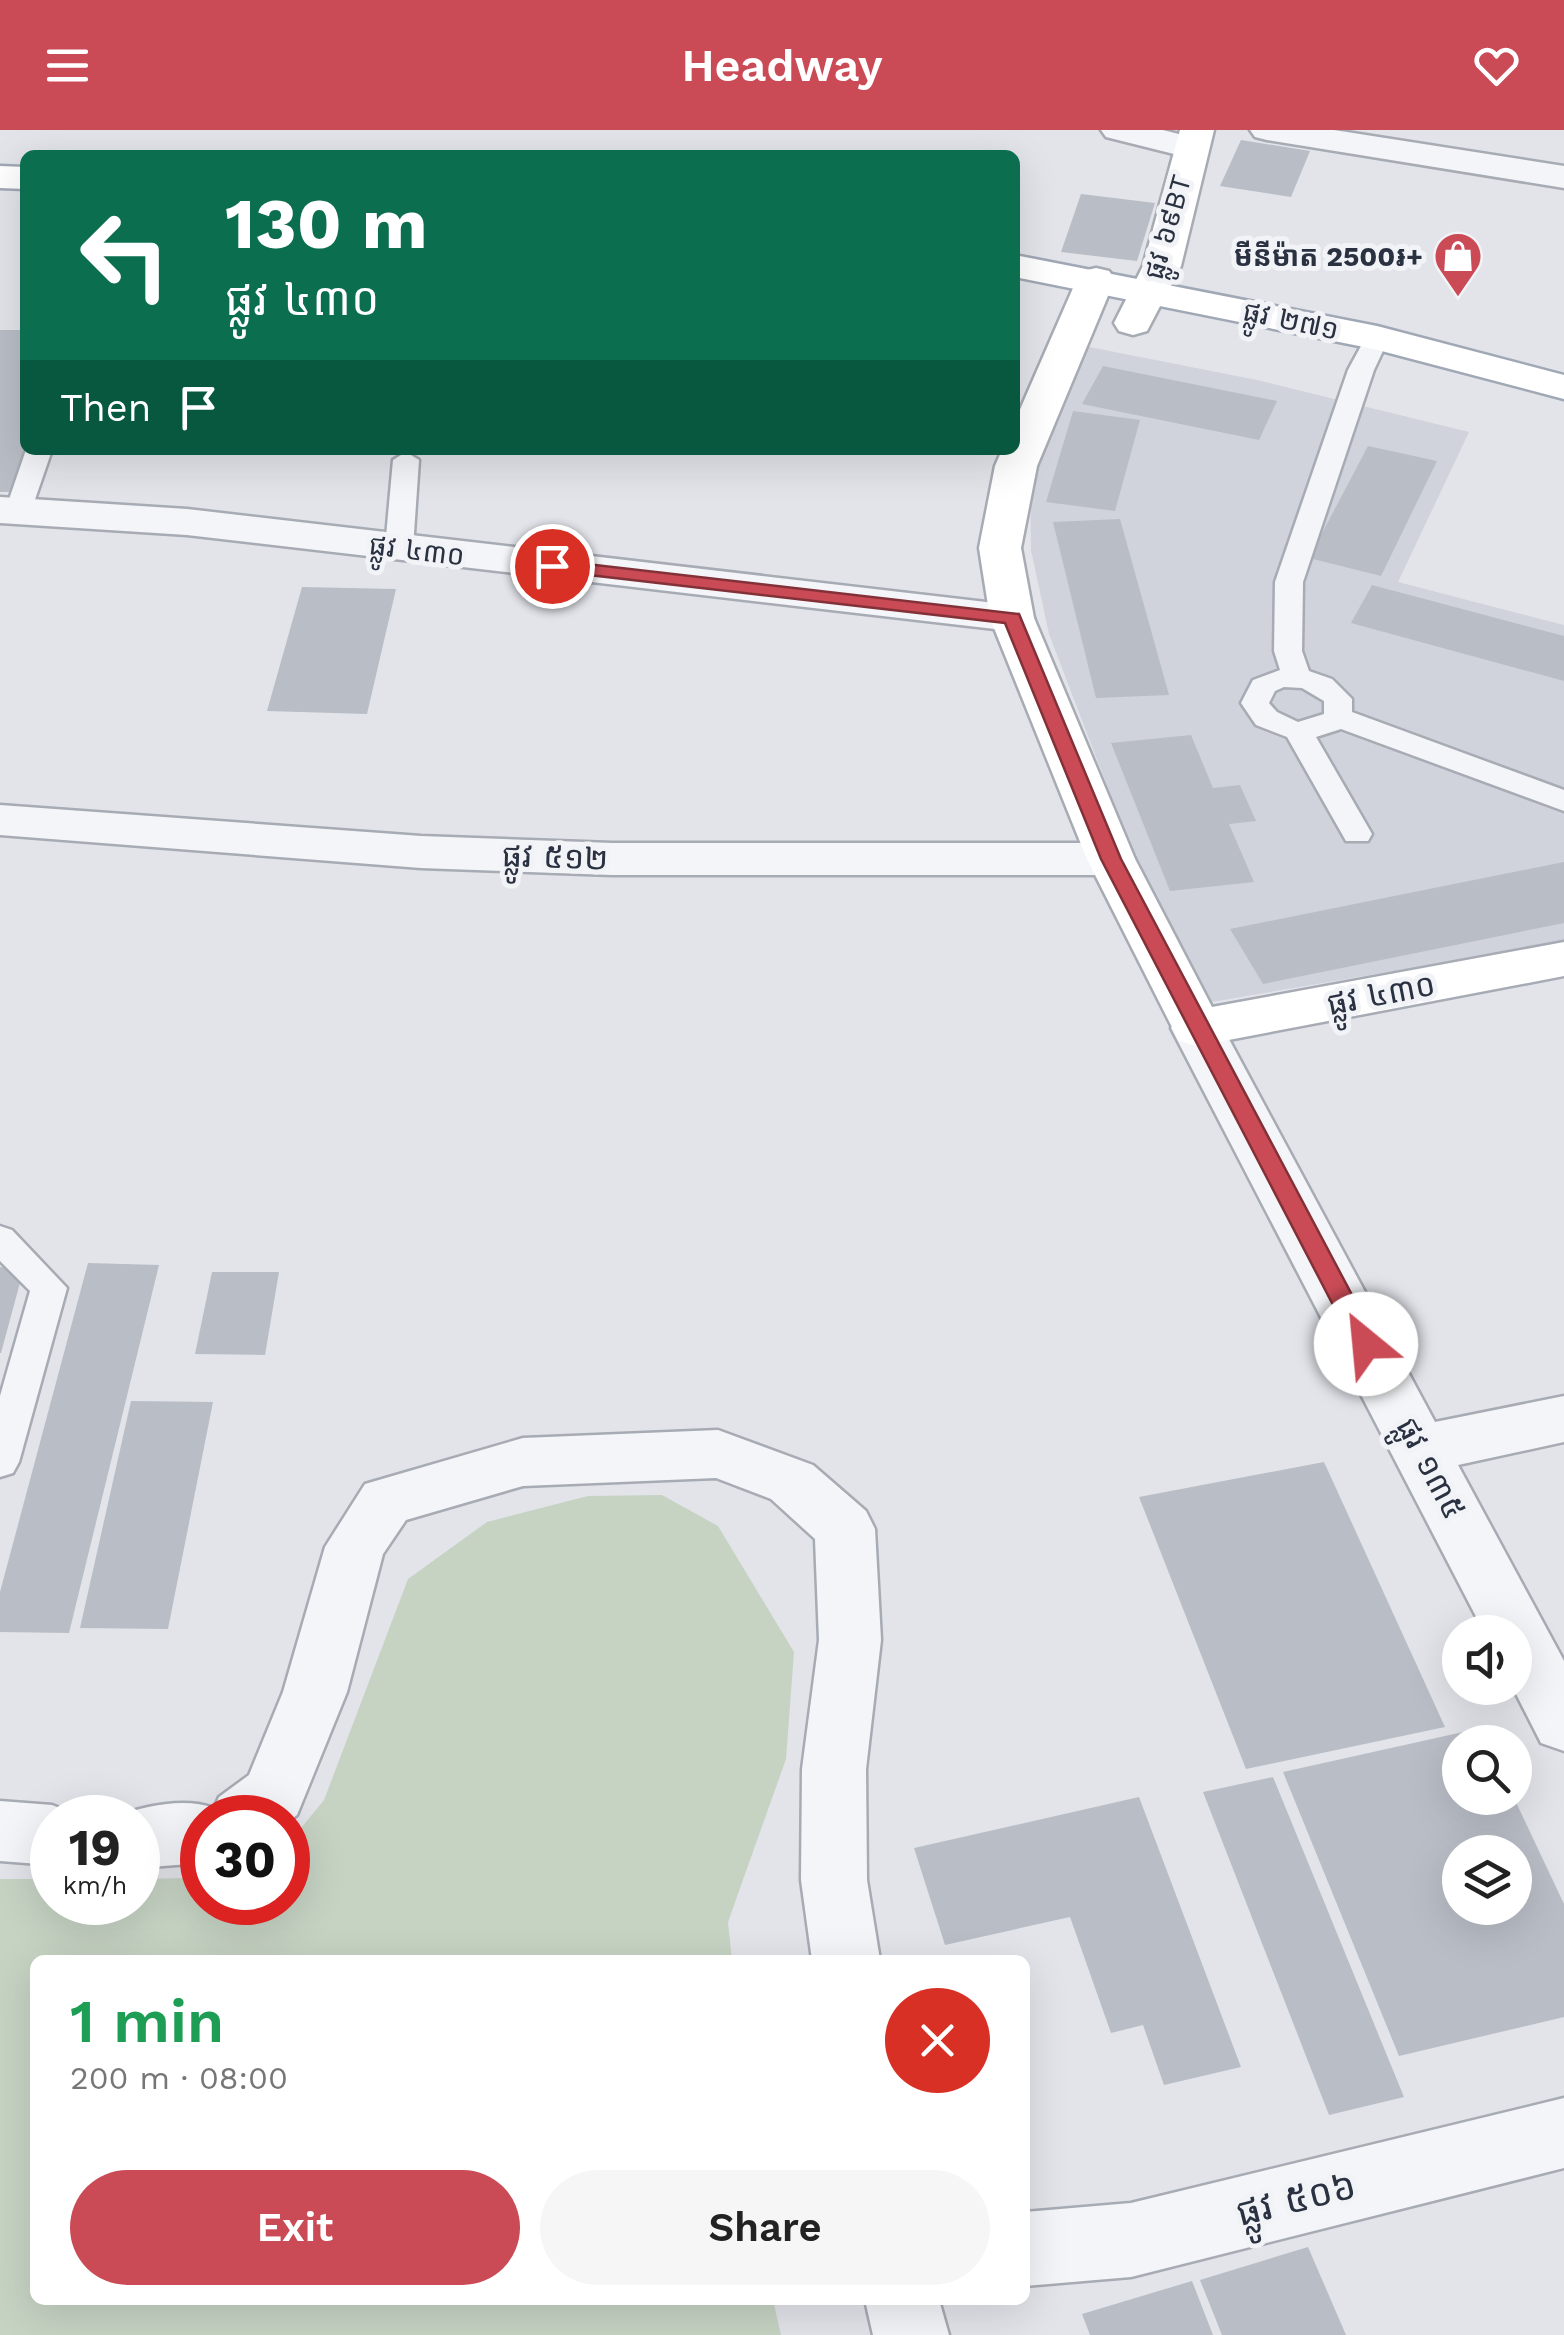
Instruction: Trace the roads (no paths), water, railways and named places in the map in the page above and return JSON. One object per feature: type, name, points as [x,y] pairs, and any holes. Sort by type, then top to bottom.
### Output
[{"type":"street","points":[[1118,130],[1193,139]]},
{"type":"street","points":[[1267,130],[1564,177]]},
{"type":"street","name":"ផ្លូវ ៦៩BT","points":[[1141,306],[1162,266],[1193,139]]},
{"type":"street","name":"ផ្លូវ ២៧១","points":[[1020,268],[1088,296],[1369,354],[1564,387]]},
{"type":"street","name":"ផ្លូវ ២៧១","points":[[1020,301],[1088,296]]},
{"type":"street","name":"ផ្លូវ ១៣៥","points":[[1088,296],[1016,466],[1000,548],[1012,618],[1111,859],[1564,1723]]},
{"type":"street","name":"ផ្លូវ ២៧១","points":[[1369,354],[1564,420]]},
{"type":"street","name":"ផ្លូវ ៤៣០","points":[[9,510],[188,522],[1012,618]]},
{"type":"street","name":"ផ្លូវ ៥១២","points":[[0,820],[421,852],[612,859],[1111,859]]},
{"type":"street","name":"ផ្លូវ ៤៣០","points":[[1198,1028],[1564,959]]},
{"type":"street","points":[[1422,1449],[1564,1419]]},
{"type":"street","points":[[273,1795],[315,1692],[355,1547],[386,1500],[523,1462],[718,1454],[792,1482],[845,1530],[850,1640],[834,1769],[834,1880],[845,1955]]},
{"type":"street","points":[[0,1831],[30,1833]]},
{"type":"street","name":"ផ្លូវ ៥០៦","points":[[1030,2248],[1130,2240],[1564,2133]]},
{"type":"street","points":[[903,2305],[911,2335]]},
{"type":"lane","points":[[1296,678],[1288,650],[1289,582],[1369,354]]},
{"type":"lane","points":[[9,510],[36,455]]},
{"type":"lane","points":[[399,548],[406,460]]},
{"type":"lane","points":[[1296,678],[1331,690],[1338,699],[1338,717],[1326,726],[1298,730],[1266,720],[1254,702],[1256,694],[1269,682],[1296,678]]},
{"type":"lane","points":[[1338,717],[1564,801]]},
{"type":"lane","points":[[1298,730],[1357,834]]},
{"type":"lane","points":[[0,1239],[50,1288],[0,1462]]},
{"type":"place","name":"មីនីម៉ាត 2500៛+","points":[[1458,298]]}]
